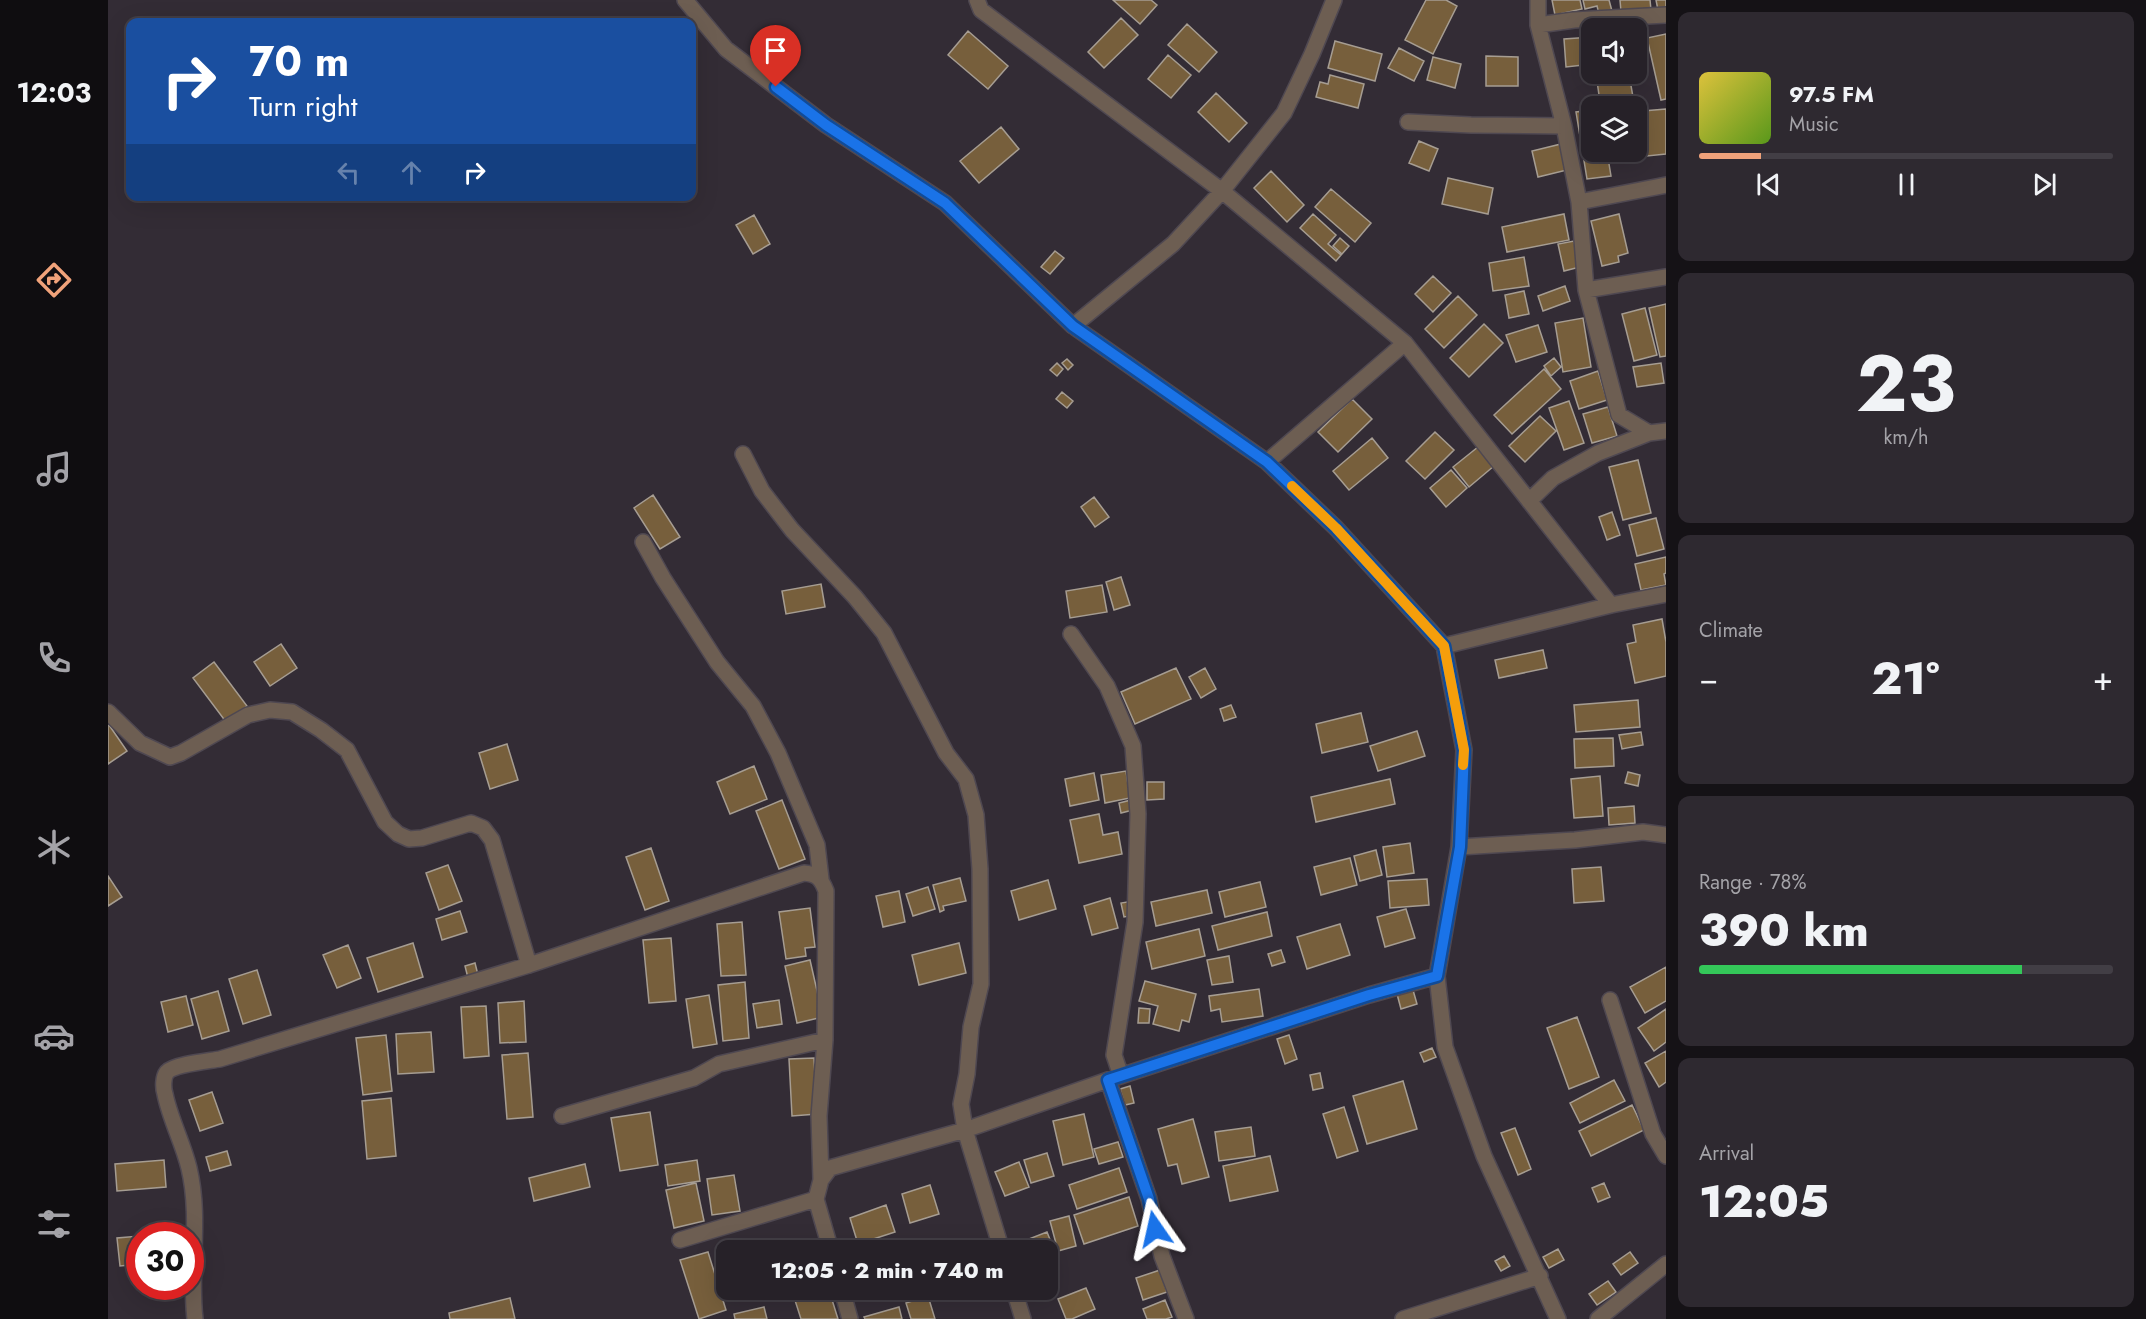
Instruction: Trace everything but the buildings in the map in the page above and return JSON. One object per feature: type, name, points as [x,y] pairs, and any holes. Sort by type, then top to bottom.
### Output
[{"type":"street","points":[[686,0],[726,49],[826,125],[945,203],[1073,326],[1267,462],[1336,528],[1444,646],[1464,750],[1460,847],[1437,976],[1445,1047],[1484,1156],[1558,1319]]},
{"type":"street","points":[[977,0],[981,10],[1222,191],[1405,343],[1611,605]]},
{"type":"street","points":[[1073,326],[1173,244],[1222,191],[1284,112],[1312,54],[1334,0]]},
{"type":"street","points":[[1538,0],[1538,25],[1564,126],[1579,202],[1586,290],[1619,415],[1649,433]]},
{"type":"street","points":[[1538,25],[1574,20],[1666,15]]},
{"type":"street","points":[[1408,122],[1564,126]]},
{"type":"street","points":[[1579,202],[1666,185]]},
{"type":"street","points":[[1586,290],[1666,277]]},
{"type":"street","points":[[1267,462],[1405,343]]},
{"type":"street","points":[[1529,501],[1553,478],[1598,453],[1649,433],[1666,431]]},
{"type":"street","points":[[743,454],[762,491],[792,530],[855,597],[884,633],[946,753],[966,779],[976,815],[980,868],[981,984],[971,1027],[962,1104],[965,1130],[999,1240]]},
{"type":"street","points":[[642,542],[717,662],[753,706],[778,753],[817,845],[821,879],[826,891],[825,1040],[819,1116],[821,1180],[816,1199],[828,1240]]},
{"type":"street","points":[[1444,646],[1611,605],[1666,594]]},
{"type":"street","points":[[1071,634],[1107,686],[1133,746],[1138,813],[1135,921],[1114,1055],[1115,1078],[1149,1199],[1162,1256],[1186,1319]]},
{"type":"street","points":[[108,712],[140,743],[170,758],[248,715],[270,710],[292,712],[347,750],[385,822],[398,834],[409,839],[422,838],[471,823],[483,828],[492,840],[529,965]]},
{"type":"street","points":[[1460,847],[1575,840],[1643,832],[1666,835]]},
{"type":"street","points":[[195,1319],[193,1301],[195,1204],[189,1169],[165,1094],[164,1079],[167,1072],[174,1068],[220,1059],[529,965],[804,873],[814,874],[821,879]]},
{"type":"street","points":[[821,1180],[830,1168],[965,1130],[1369,995],[1437,976]]},
{"type":"street","points":[[1610,1000],[1653,1134],[1666,1156]]},
{"type":"street","points":[[562,1116],[694,1078],[719,1064],[825,1040]]},
{"type":"street","points":[[680,1240],[816,1199]]},
{"type":"street","points":[[1598,1319],[1666,1264]]},
{"type":"street","points":[[1403,1319],[1540,1276]]},
{"type":"street","points":[[845,1300],[850,1319]]},
{"type":"street","points":[[1017,1300],[1023,1319]]},
{"type":"slow traffic","points":[[1292,486],[1336,528],[1444,646],[1464,750],[1463,765]]},
{"type":"route","points":[[776,87],[826,125],[945,203],[1073,326],[1267,462],[1336,528],[1444,646],[1464,750],[1460,847],[1437,976],[1369,995],[1108,1080],[1149,1199],[1155,1229]]}]
